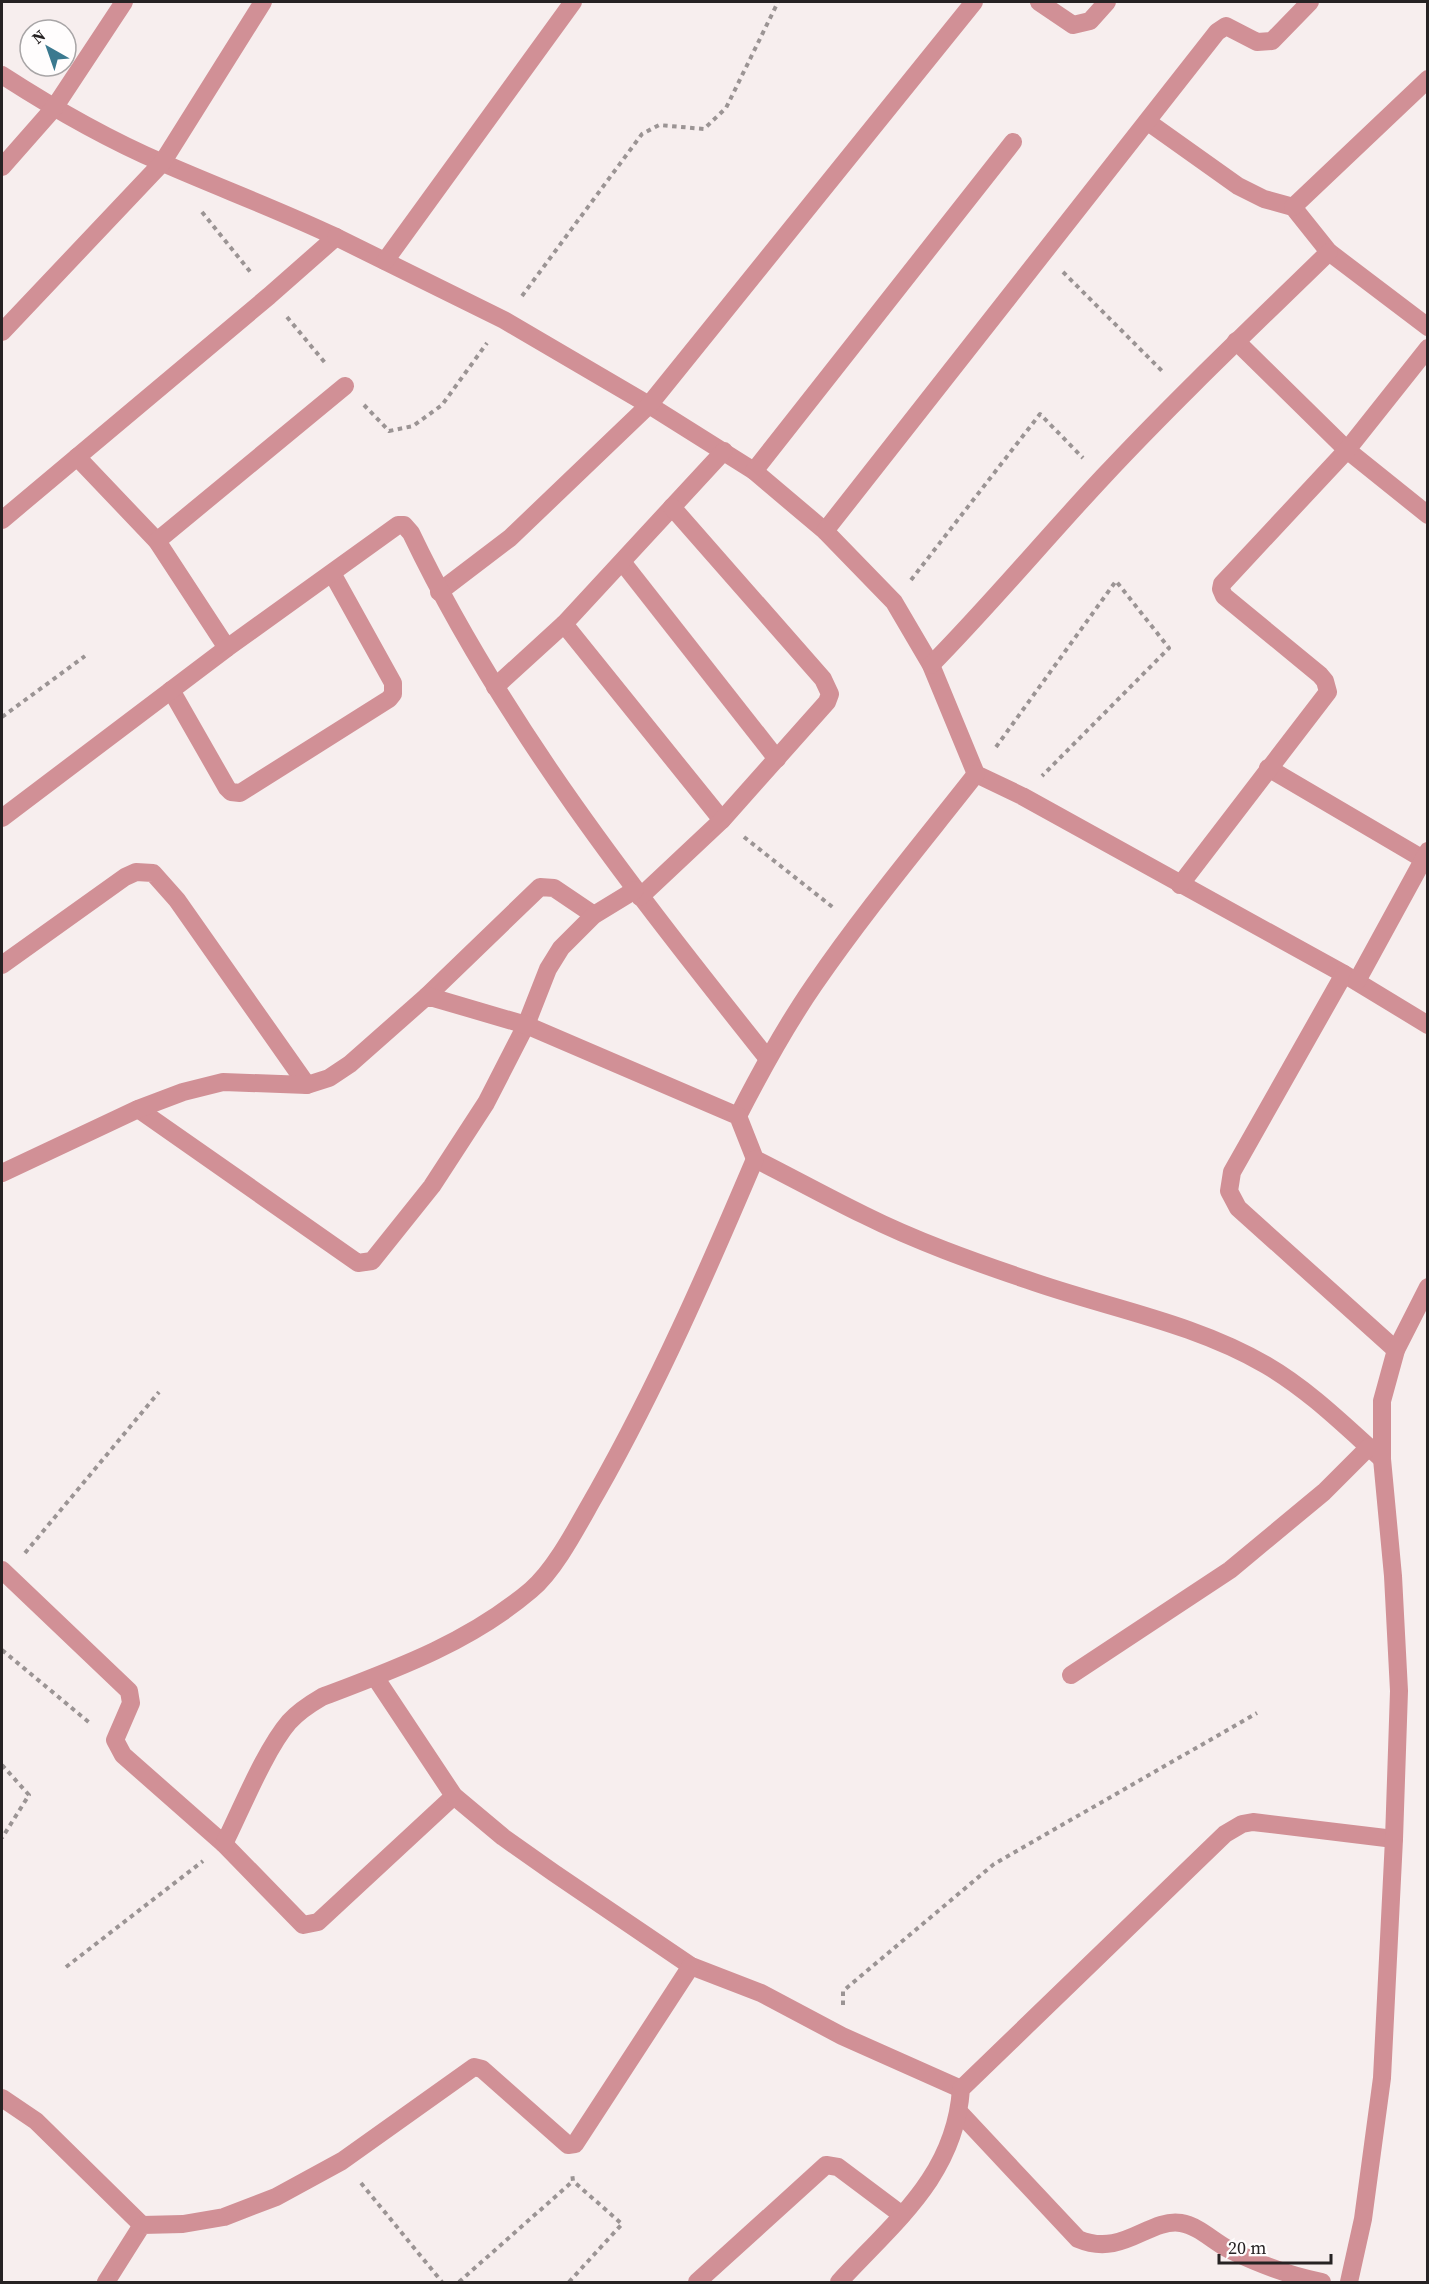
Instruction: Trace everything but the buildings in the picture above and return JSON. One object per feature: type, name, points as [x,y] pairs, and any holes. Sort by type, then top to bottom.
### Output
[{"type":"street","points":[[2,167],[54,108],[124,2]]},
{"type":"street","points":[[2,332],[162,163],[263,2]]},
{"type":"street","points":[[385,261],[573,2]]},
{"type":"street","points":[[439,592],[510,538],[649,405],[974,2]]},
{"type":"street","points":[[1039,2],[1073,25],[1090,21],[1107,2]]},
{"type":"street","points":[[825,531],[1043,252],[1148,123],[1220,28],[1230,27],[1257,42],[1272,41],[1310,2]]},
{"type":"street","points":[[2,75],[54,108],[162,163],[270,206],[504,320],[724,451],[753,471],[825,531],[894,602],[931,665],[976,774],[1022,796],[1350,977],[1428,1025]]},
{"type":"street","points":[[1293,207],[1428,79]]},
{"type":"street","points":[[1148,123],[1238,186],[1264,199],[1293,207],[1329,252],[1428,327]]},
{"type":"street","points":[[753,471],[1013,142]]},
{"type":"street","points":[[2,520],[336,237]]},
{"type":"street","points":[[931,665],[988,607],[1102,478],[1236,341],[1329,252]]},
{"type":"street","points":[[1236,341],[1347,450],[1428,515]]},
{"type":"street","points":[[1180,885],[1268,768],[1325,698],[1327,687],[1320,675],[1224,596],[1221,589],[1347,450],[1428,348]]},
{"type":"street","points":[[157,541],[345,386]]},
{"type":"street","points":[[495,687],[564,624],[623,563],[724,451]]},
{"type":"street","points":[[77,457],[157,541],[227,648]]},
{"type":"street","points":[[138,1109],[358,1263],[365,1263],[378,1256],[432,1186],[486,1103],[526,1025],[552,962],[575,931],[594,915],[637,894],[722,820],[827,702],[830,689],[672,507]]},
{"type":"street","points":[[2,818],[227,648],[401,525],[411,533],[439,592],[495,687],[637,894],[768,1059]]},
{"type":"street","points":[[623,563],[777,759]]},
{"type":"street","points":[[171,690],[227,788],[234,793],[240,793],[389,699],[393,694],[393,683],[332,573]]},
{"type":"street","points":[[564,624],[722,820]]},
{"type":"street","points":[[1268,768],[1425,855],[1232,1172],[1229,1191],[1238,1208],[1396,1350]]},
{"type":"street","points":[[738,1116],[768,1059],[813,986],[976,774]]},
{"type":"street","points":[[2,965],[125,877],[136,872],[153,873],[177,900],[308,1084]]},
{"type":"street","points":[[2,1173],[138,1109],[183,1092],[223,1082],[308,1084],[328,1078],[350,1064],[427,996],[540,887],[554,888],[594,915]]},
{"type":"street","points":[[427,996],[526,1025],[738,1116],[755,1159],[865,1216],[934,1246],[1031,1281],[1136,1312],[1227,1344],[1268,1366],[1310,1396],[1376,1453]]},
{"type":"street","points":[[224,1844],[289,1722],[322,1697],[454,1643],[498,1617],[534,1587],[570,1539],[630,1434],[681,1330],[755,1159]]},
{"type":"street","points":[[1349,2283],[1363,2218],[1382,2078],[1399,1691],[1393,1576],[1376,1453],[1382,1401],[1396,1350],[1428,1287]]},
{"type":"street","points":[[1071,1675],[1230,1570],[1324,1492],[1376,1453]]},
{"type":"street","points":[[4,1572],[129,1691],[131,1703],[116,1734],[117,1745],[123,1755],[224,1844],[295,1920],[309,1926],[318,1922],[454,1796]]},
{"type":"street","points":[[375,1677],[454,1796],[504,1838],[691,1966],[761,1993],[842,2036],[961,2089]]},
{"type":"street","points":[[839,2283],[902,2215],[933,2176],[954,2135],[961,2089],[1234,1828],[1252,1822],[1394,1839]]},
{"type":"street","points":[[2,2098],[36,2121],[142,2225],[183,2224],[224,2217],[276,2197],[342,2161],[474,2067],[482,2069],[568,2145],[572,2145],[580,2139],[691,1966]]},
{"type":"street","points":[[959,2112],[1078,2239],[1091,2244],[1106,2244],[1122,2241],[1169,2223],[1182,2223],[1228,2249],[1267,2266],[1322,2283]]},
{"type":"street","points":[[697,2283],[826,2165],[838,2167],[902,2215]]},
{"type":"street","points":[[106,2283],[142,2225]]},
{"type":"path","points":[[198,207],[345,386],[389,431],[413,426],[442,405],[642,134],[659,125],[704,129],[726,108],[778,2]]},
{"type":"path","points":[[1043,252],[1184,393]]},
{"type":"path","points":[[894,602],[1040,414],[1102,478]]},
{"type":"path","points":[[976,774],[1116,581],[1169,648],[1022,796]]},
{"type":"path","points":[[2,717],[85,656]]},
{"type":"path","points":[[722,820],[857,926]]},
{"type":"path","points":[[4,1572],[159,1392]]},
{"type":"path","points":[[2,1650],[117,1745]]},
{"type":"path","points":[[842,2036],[843,1991],[994,1864],[1257,1713]]},
{"type":"path","points":[[2,1765],[29,1795],[2,1839]]},
{"type":"path","points":[[66,1966],[224,1844]]},
{"type":"path","points":[[342,2161],[442,2283]]},
{"type":"path","points":[[459,2283],[573,2181],[622,2224],[569,2283]]}]
